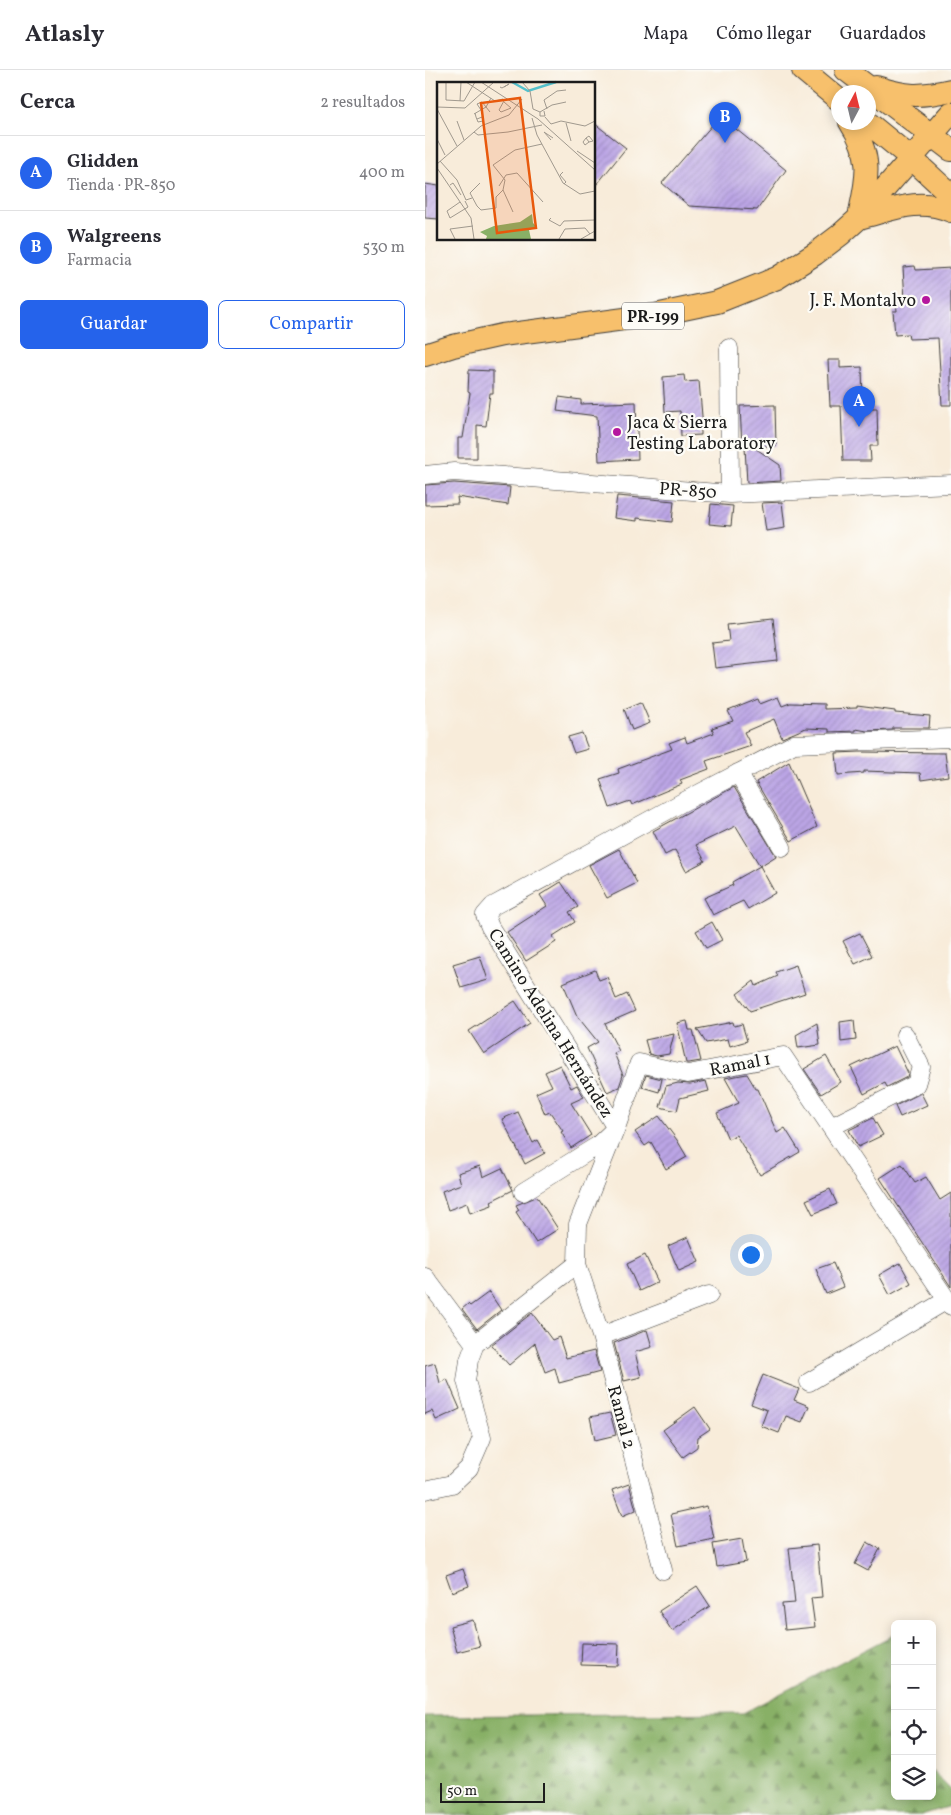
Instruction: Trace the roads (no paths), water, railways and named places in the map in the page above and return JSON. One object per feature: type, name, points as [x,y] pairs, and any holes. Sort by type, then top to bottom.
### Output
[{"type":"main road","points":[[803,70],[831,93]]},
{"type":"main road","points":[[853,76],[903,95],[925,96],[951,90]]},
{"type":"main road","points":[[853,76],[951,150]]},
{"type":"main road","name":"PR-199","points":[[425,355],[453,346],[503,335],[655,315],[717,302],[777,278],[821,249],[859,218],[951,113]]},
{"type":"main road","points":[[876,129],[911,158],[951,195]]},
{"type":"main road","points":[[854,130],[864,148],[867,162],[867,178],[859,218],[912,204],[932,205],[951,211]]},
{"type":"street","points":[[729,348],[730,494]]},
{"type":"street","name":"PR-850","points":[[425,475],[454,472],[730,494],[951,484]]},
{"type":"street","name":"Camino Adelina Hernández","points":[[577,1264],[578,1224],[616,1128],[490,927],[485,915],[493,906],[681,803],[794,744],[951,738]]},
{"type":"street","points":[[738,774],[782,847]]},
{"type":"street","points":[[831,1127],[916,1084],[921,1067],[905,1034]]},
{"type":"street","name":"Ramal 1","points":[[523,1192],[597,1146],[616,1128],[639,1063],[688,1074],[783,1056],[949,1304]]},
{"type":"street","points":[[425,1490],[451,1484],[469,1468],[482,1438],[466,1382],[469,1360],[475,1344],[577,1264]]},
{"type":"street","name":"Ramal 2","points":[[577,1264],[601,1336],[663,1570]]},
{"type":"street","points":[[425,1277],[475,1344]]},
{"type":"street","points":[[601,1336],[709,1295]]},
{"type":"street","points":[[809,1382],[949,1304]]},
{"type":"place","name":"Walgreens","points":[[725,143]]},
{"type":"place","name":"J. F. Montalvo","points":[[926,300]]},
{"type":"place","name":"Glidden","points":[[859,427]]},
{"type":"place","name":"Jaca & Sierra Testing Laboratory","points":[[617,432]]}]
